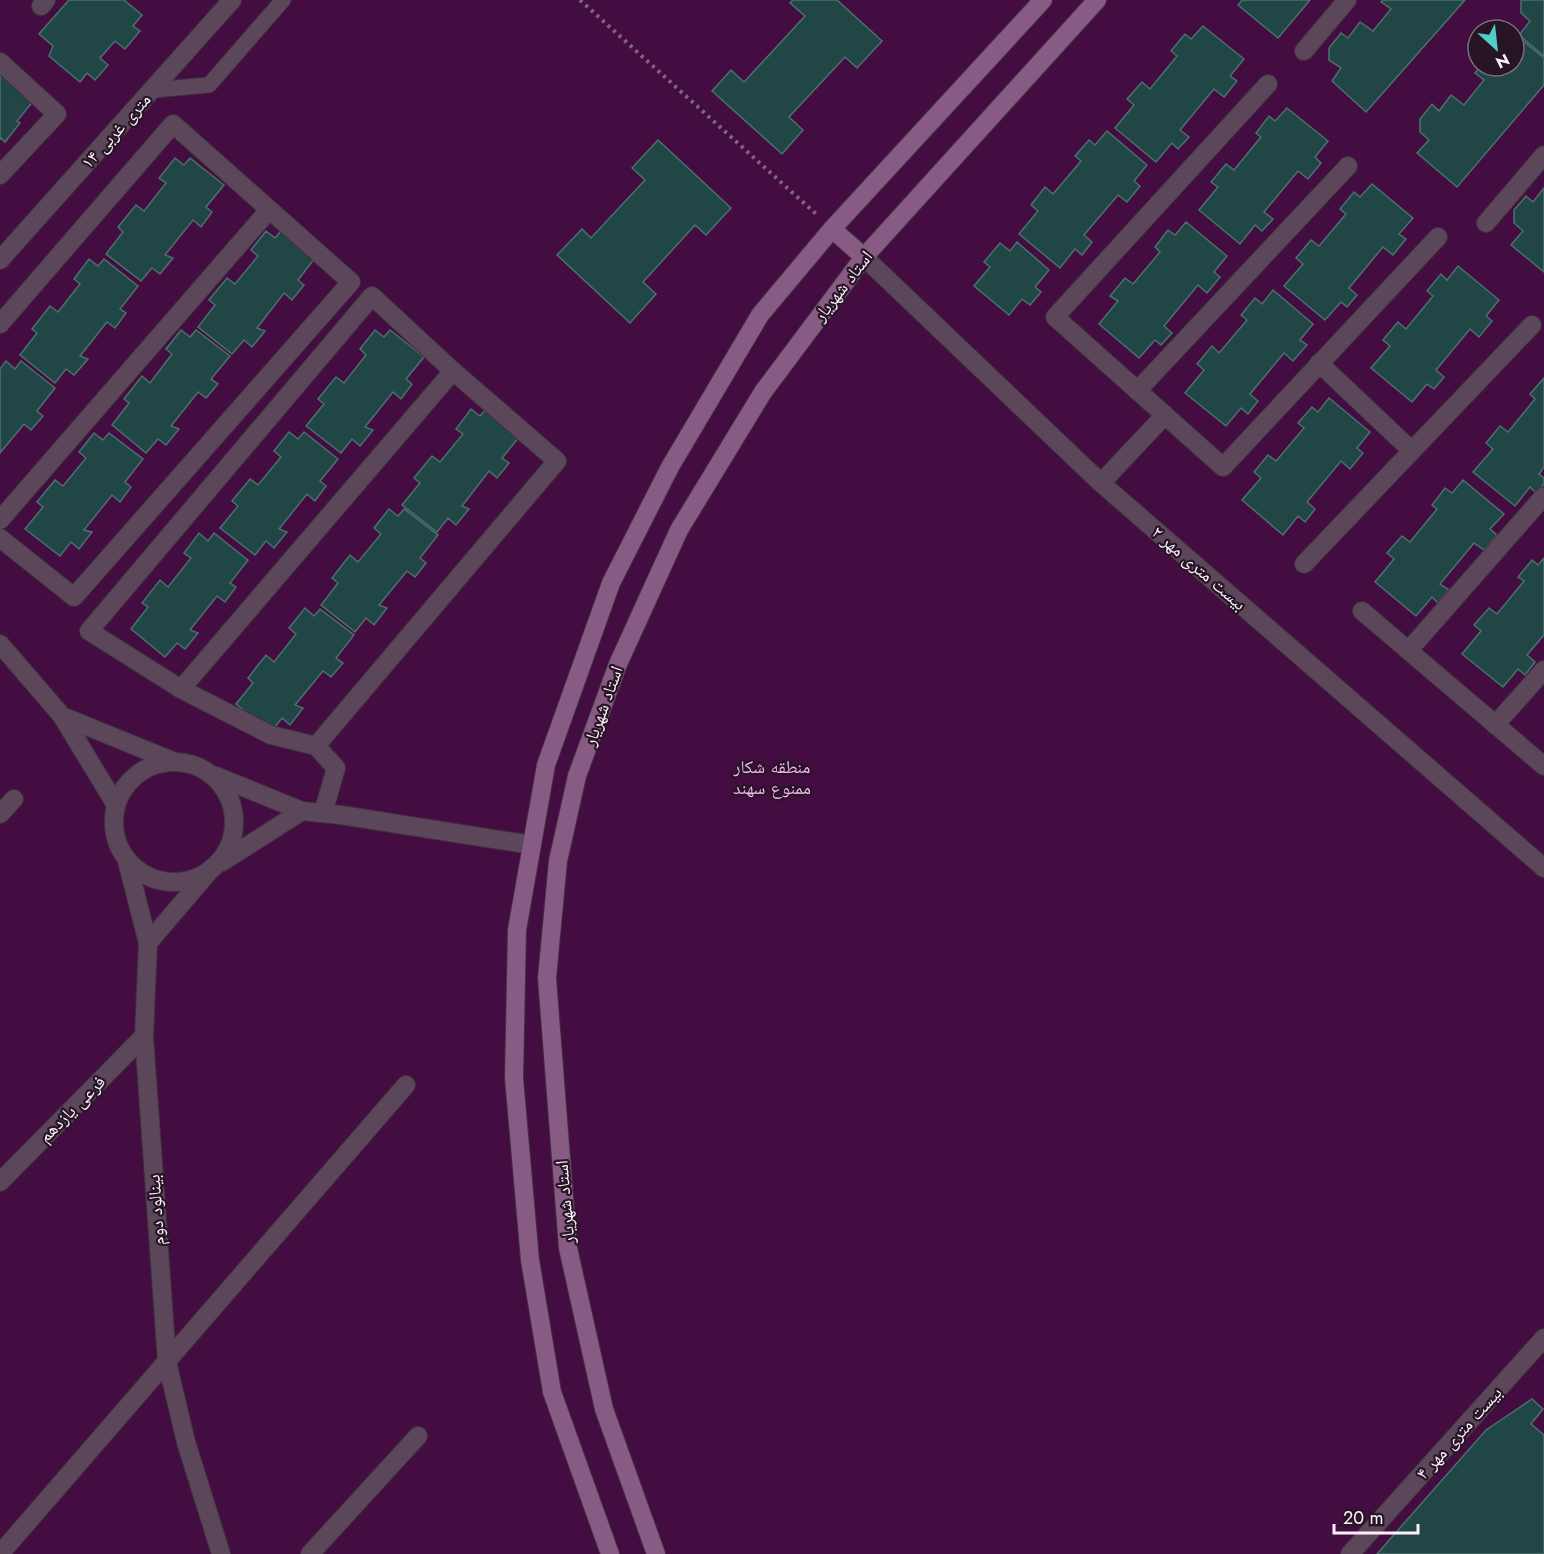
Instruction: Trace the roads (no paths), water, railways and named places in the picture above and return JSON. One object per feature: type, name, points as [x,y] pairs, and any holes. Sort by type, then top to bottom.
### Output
[{"type":"main road","name":"استاد شهریار","points":[[610,1554],[552,1392],[530,1260],[514,1078],[517,930],[546,765],[610,583],[669,467],[760,315],[832,229],[1043,0]]},
{"type":"main road","name":"استاد شهریار","points":[[656,1554],[604,1409],[568,1248],[547,978],[558,861],[577,776],[618,664],[679,530],[763,392],[864,257],[1097,0]]},
{"type":"main road","points":[[832,229],[864,257]]},
{"type":"street","name":"۱۴ متری غربی","points":[[0,260],[232,0]]},
{"type":"street","points":[[1304,51],[1347,0]]},
{"type":"street","points":[[0,62],[57,114],[0,175]]},
{"type":"street","points":[[1268,84],[1055,317],[1137,391],[1223,467],[1438,237]]},
{"type":"street","points":[[0,324],[173,124],[351,282],[74,597],[0,538]]},
{"type":"street","points":[[1486,223],[1544,155]]},
{"type":"street","points":[[1137,391],[1348,166]]},
{"type":"street","points":[[0,520],[268,210]]},
{"type":"street","name":"بیست متری مهر ۲","points":[[864,257],[1101,483],[1544,868]]},
{"type":"street","points":[[316,746],[557,461],[453,371],[372,296],[89,631],[181,689],[271,735],[316,746],[336,768],[322,813]]},
{"type":"street","points":[[1304,564],[1532,325]]},
{"type":"street","points":[[1319,363],[1412,451]]},
{"type":"street","points":[[181,689],[453,371]]},
{"type":"street","points":[[1101,483],[1164,415]]},
{"type":"street","points":[[1409,650],[1544,496]]},
{"type":"street","points":[[1362,611],[1544,766]]},
{"type":"street","points":[[0,644],[62,716],[116,805]]},
{"type":"street","points":[[1495,725],[1544,670]]},
{"type":"street","points":[[62,716],[176,762],[195,765],[212,775],[302,811],[532,844]]},
{"type":"street","points":[[176,762],[156,764],[138,773],[125,787],[116,805],[114,824],[117,844],[127,861],[142,873],[160,881],[181,882],[201,877],[302,811]]},
{"type":"street","points":[[148,943],[229,848],[235,829],[233,808],[225,790],[212,775]]},
{"type":"street","points":[[0,814],[14,798]]},
{"type":"street","name":"بینالود دوم","points":[[127,861],[148,943],[144,1036],[167,1362],[186,1442],[221,1554]]},
{"type":"street","name":"فرعی یازدهم","points":[[0,1182],[144,1036]]},
{"type":"street","points":[[0,1554],[406,1085]]},
{"type":"street","name":"بیست متری مهر ۴","points":[[1350,1554],[1544,1338]]},
{"type":"street","points":[[310,1554],[418,1436]]},
{"type":"lane","points":[[153,90],[209,84],[283,0]]},
{"type":"park label","name":"منطقه شکار ممنوع سهند","points":[[772,777]]}]
